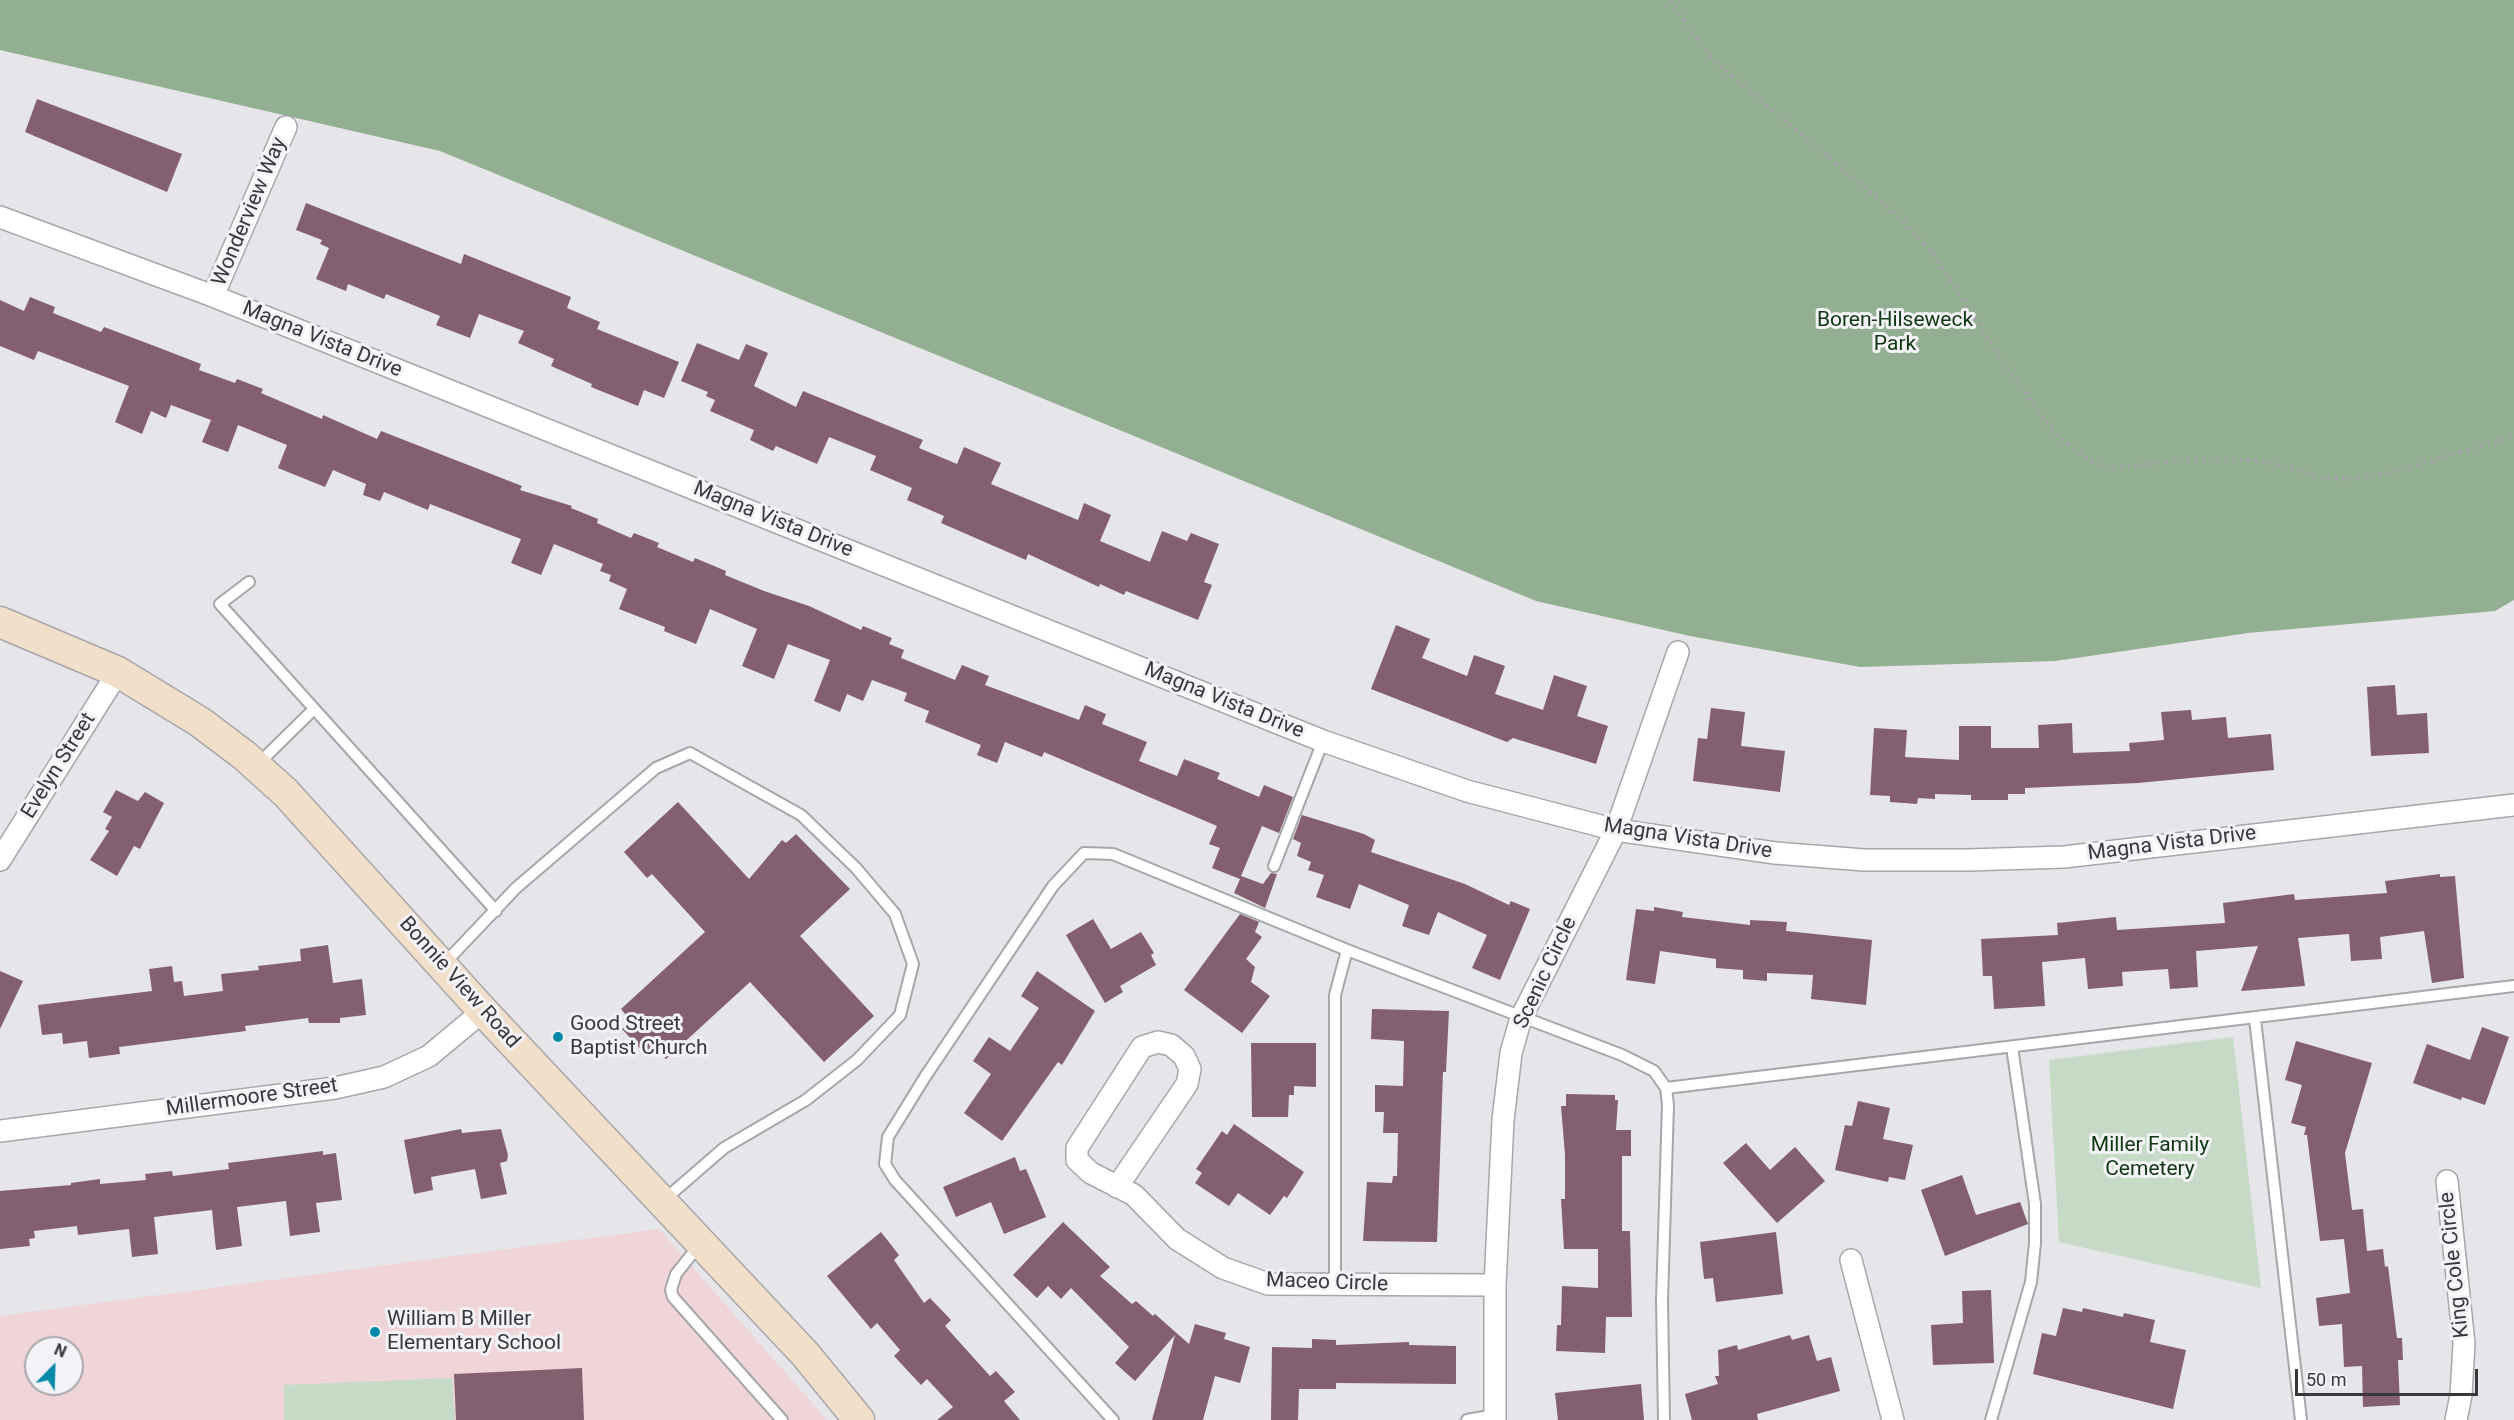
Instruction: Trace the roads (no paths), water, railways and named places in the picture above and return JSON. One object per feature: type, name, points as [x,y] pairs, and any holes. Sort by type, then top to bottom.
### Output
[{"type":"street","name":"Wonderview Way","points":[[213,296],[286,127]]},
{"type":"street","name":"Magna Vista Drive","points":[[0,217],[213,296],[1323,741],[1467,791],[1616,830],[1775,853],[1864,860],[1968,860],[2064,857],[2514,805]]},
{"type":"street","name":"Bonnie View Road","points":[[0,622],[118,672],[200,722],[286,793],[483,1011],[805,1354],[859,1420]]},
{"type":"street","name":"Scenic Circle","points":[[1495,1418],[1495,1285],[1503,1120],[1511,1053],[1521,1018],[1616,830],[1678,652]]},
{"type":"street","name":"Evelyn Street","points":[[0,860],[118,672]]},
{"type":"street","name":"Millermoore Street","points":[[0,1131],[335,1088],[384,1077],[429,1056],[483,1011]]},
{"type":"street","name":"Maceo Circle","points":[[1117,1187],[1187,1084],[1190,1069],[1184,1056],[1171,1045],[1158,1042],[1142,1047],[1077,1148],[1077,1160],[1091,1173],[1117,1187],[1134,1195],[1177,1239],[1223,1268],[1268,1284],[1495,1285]]},
{"type":"street","name":"King Cole Circle","points":[[2447,1181],[2464,1344],[2461,1395],[2456,1420]]},
{"type":"street","points":[[1851,1260],[1893,1420]]},
{"type":"lane","points":[[249,582],[220,604],[496,911]]},
{"type":"lane","points":[[256,766],[314,709]]},
{"type":"lane","points":[[1274,866],[1323,741]]},
{"type":"lane","points":[[443,965],[516,888],[656,768],[690,753],[801,815],[856,868],[895,914],[913,964],[900,1015],[849,1067],[806,1100],[724,1148],[662,1202]]},
{"type":"lane","points":[[1113,1420],[895,1180],[885,1164],[888,1137],[1053,886],[1084,853],[1113,854],[1347,950],[1622,1055],[1654,1071],[1666,1088],[1668,1105],[1662,1300],[1664,1420]]},
{"type":"lane","points":[[1335,1286],[1335,995],[1347,950]]},
{"type":"lane","points":[[1666,1088],[2255,1019],[2514,986]]},
{"type":"lane","points":[[2255,1019],[2301,1420]]},
{"type":"lane","points":[[1991,1420],[2031,1282],[2035,1243],[2035,1204],[2012,1047]]},
{"type":"lane","points":[[701,1244],[675,1274],[671,1290],[673,1297],[782,1420]]},
{"type":"lane","points":[[1467,1420],[1495,1418]]},
{"type":"place","name":"Good Street Baptist Church","points":[[558,1037]]},
{"type":"place","name":"William B Miller Elementary School","points":[[375,1332]]},
{"type":"park label","name":"Boren-Hilseweck Park","points":[[1895,333]]},
{"type":"park label","name":"Miller Family Cemetery","points":[[2150,1158]]}]
